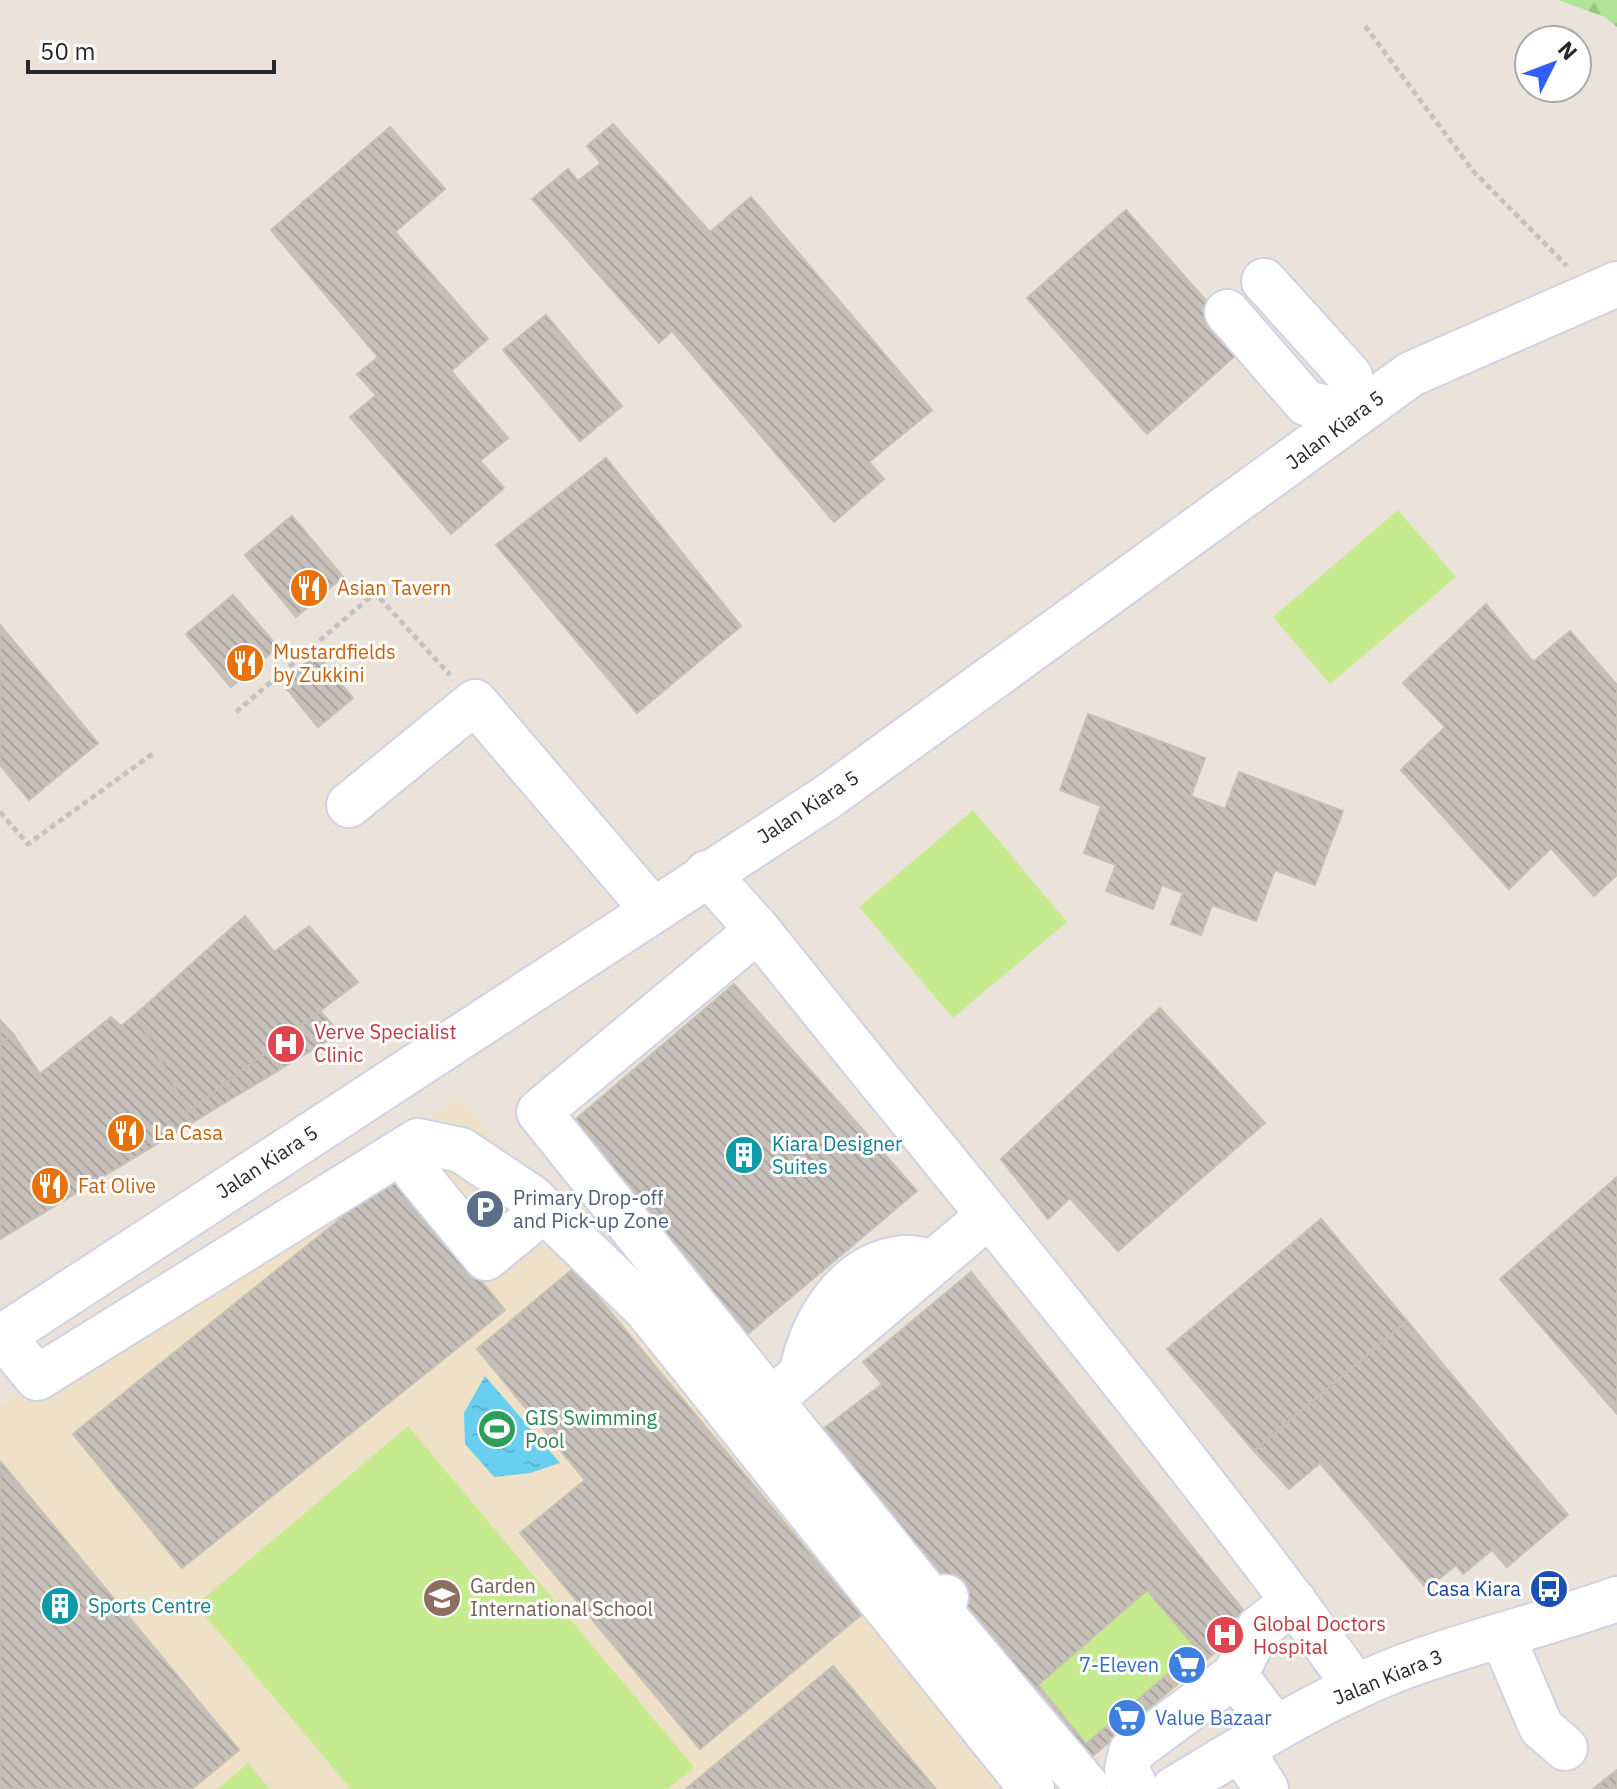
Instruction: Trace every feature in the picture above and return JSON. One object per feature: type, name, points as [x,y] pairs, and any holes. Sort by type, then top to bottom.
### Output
[{"type":"street","points":[[1227,312],[1306,403],[1353,414],[1350,376],[1264,281]]},
{"type":"street","name":"Jalan Kiara 5","points":[[1,1337],[829,796],[1411,374],[1605,288]]},
{"type":"street","points":[[349,805],[475,702],[652,909]]},
{"type":"street","points":[[707,873],[758,930],[1294,1601],[1356,1687]]},
{"type":"street","points":[[758,930],[539,1112],[786,1387],[941,1601],[1089,1789]]},
{"type":"street","points":[[418,1141],[416,1173],[486,1258],[544,1210]]},
{"type":"street","points":[[1,1337],[37,1378],[418,1141],[461,1150],[544,1210],[646,1309],[1032,1789]]},
{"type":"street","points":[[786,1387],[987,1217]]},
{"type":"street","name":"Jalan Kiara 3","points":[[1174,1789],[1356,1687],[1617,1599]]},
{"type":"street","points":[[1136,1789],[1127,1770],[1131,1752],[1235,1675],[1259,1628],[1294,1601]]},
{"type":"street","points":[[1235,1675],[1259,1739],[1266,1789]]},
{"type":"path","points":[[1365,26],[1473,171],[1605,288]]},
{"type":"path","points":[[236,712],[375,593],[475,702]]},
{"type":"path","points":[[0,812],[28,844],[155,752]]},
{"type":"shaded area","name":"Garden International School","points":[[459,1099],[1047,1789],[0,1789],[0,1407]]},
{"type":"green space","points":[[1558,0],[1617,0],[1617,27],[1605,17]]},
{"type":"green space","points":[[1398,510],[1456,577],[1330,684],[1273,617]]},
{"type":"green space","points":[[973,810],[1067,922],[953,1018],[859,907]]},
{"type":"green space","points":[[408,1426],[694,1767],[668,1789],[351,1789],[196,1605]]},
{"type":"green space","points":[[1147,1590],[1197,1649],[1086,1744],[1038,1685]]},
{"type":"green space","points":[[248,1763],[270,1789],[217,1789]]},
{"type":"water","name":"GIS Swimming Pool","points":[[485,1376],[560,1463],[530,1473],[494,1477],[465,1444],[464,1413]]},
{"type":"building","points":[[613,124],[710,232],[751,197],[932,410],[869,462],[884,479],[834,522],[672,331],[659,343],[532,199],[568,169],[578,181],[601,163],[587,146]]},
{"type":"building","points":[[390,127],[445,189],[395,232],[488,339],[451,371],[508,438],[480,461],[504,488],[451,534],[350,417],[376,395],[357,374],[378,357],[271,230]]},
{"type":"building","points":[[1126,210],[1246,346],[1147,434],[1027,298]]},
{"type":"building","points":[[546,315],[622,406],[580,441],[503,350]]},
{"type":"building","points":[[606,458],[741,626],[637,713],[496,545]]},
{"type":"building","points":[[292,516],[343,577],[296,617],[245,555]]},
{"type":"building","points":[[233,595],[278,647],[231,687],[186,634]]},
{"type":"building","points":[[1486,604],[1533,662],[1570,631],[1617,685],[1617,875],[1594,896],[1551,848],[1509,889],[1401,770],[1445,727],[1403,683]]},
{"type":"building","points":[[0,625],[98,743],[29,800],[0,765]]},
{"type":"building","points":[[317,654],[353,698],[318,727],[282,683]]},
{"type":"building","points":[[1088,714],[1205,758],[1191,796],[1225,809],[1239,772],[1343,811],[1315,885],[1275,870],[1256,921],[1212,905],[1201,935],[1171,924],[1183,893],[1162,885],[1153,909],[1106,891],[1116,865],[1084,853],[1101,806],[1060,790]]},
{"type":"building","points":[[245,916],[274,952],[309,926],[358,982],[188,1112],[136,1014]]},
{"type":"building","name":"Kiara Designer Suites","points":[[734,984],[917,1191],[744,1337],[576,1119]]},
{"type":"building","points":[[1160,1008],[1265,1123],[1118,1251],[1070,1198],[1048,1219],[1001,1159]]},
{"type":"building","points":[[320,1011],[340,1033],[0,1239],[0,1045],[13,1034],[40,1074],[111,1017],[121,1026],[136,1014],[188,1112]]},
{"type":"building","points":[[0,1020],[13,1034],[0,1045]]},
{"type":"building","points":[[395,1175],[505,1310],[182,1568],[73,1434]]},
{"type":"building","points":[[1617,1177],[1617,1414],[1500,1279]]},
{"type":"building","points":[[1321,1219],[1407,1321],[1254,1451],[1167,1349]]},
{"type":"building","points":[[574,1268],[861,1615],[700,1749],[520,1533],[585,1480],[477,1349]]},
{"type":"building","points":[[971,1272],[1252,1621],[1089,1759],[818,1433],[882,1384],[863,1362]],"holes":[[[1147,1590],[1197,1649],[1086,1744],[1038,1685]]]},
{"type":"building","points":[[1407,1321],[1568,1515],[1507,1567],[1492,1550],[1463,1574],[1456,1565],[1427,1589],[1320,1463],[1289,1489],[1254,1451]]},
{"type":"building","name":"Sports Centre","points":[[0,1461],[239,1750],[192,1789],[0,1789]]},
{"type":"building","points":[[833,1666],[936,1789],[686,1789]]},
{"type":"building","points":[[1617,1770],[1617,1789],[1593,1789]]},
{"type":"place","name":"Asian Tavern","points":[[309,588]]},
{"type":"place","name":"Mustardfields by Zukkini","points":[[245,663]]},
{"type":"place","name":"Verve Specialist Clinic","points":[[286,1044]]},
{"type":"place","name":"La Casa","points":[[126,1133]]},
{"type":"place","name":"Kiara Designer Suites","points":[[744,1155]]},
{"type":"place","name":"Fat Olive","points":[[50,1186]]},
{"type":"place","name":"Primary Drop-off and Pick-up Zone","points":[[485,1209]]},
{"type":"place","name":"GIS Swimming Pool","points":[[497,1429]]},
{"type":"place","name":"Casa Kiara","points":[[1549,1589]]},
{"type":"place","name":"Garden International School","points":[[442,1598]]},
{"type":"place","name":"Sports Centre","points":[[60,1606]]},
{"type":"place","name":"Global Doctors Hospital","points":[[1225,1635]]},
{"type":"place","name":"7-Eleven","points":[[1187,1665]]},
{"type":"place","name":"Value Bazaar","points":[[1127,1718]]}]
